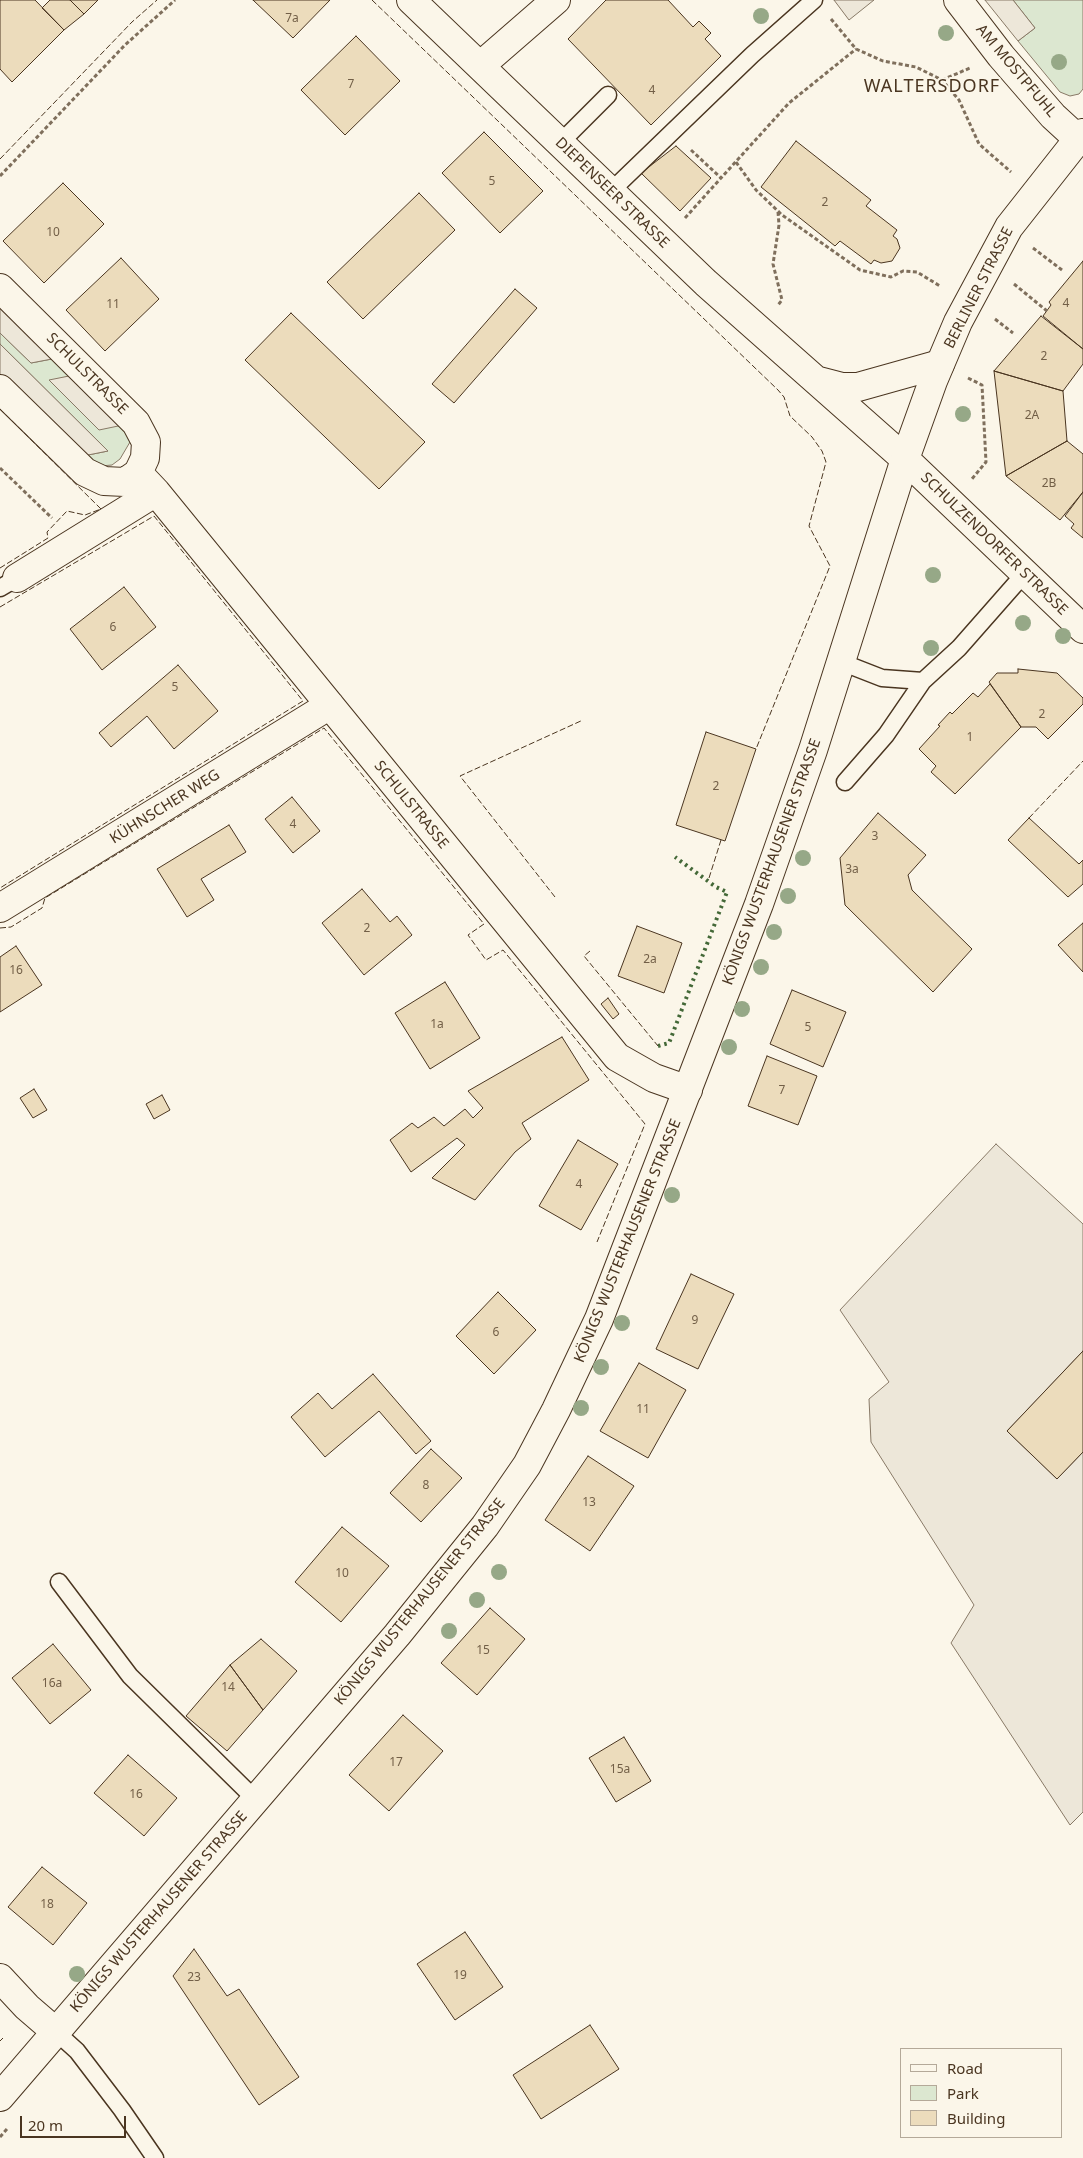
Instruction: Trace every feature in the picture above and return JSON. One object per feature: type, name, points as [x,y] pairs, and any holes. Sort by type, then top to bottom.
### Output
[{"type":"street","name":"DIEPENSEER STRASSE","points":[[411,0],[663,242],[905,460]]},
{"type":"street","points":[[480,66],[556,0]]},
{"type":"street","name":"AM MOSTPFUHL","points":[[958,0],[1001,56],[1053,116],[1080,136]]},
{"type":"street","name":"BERLINER STRASSE","points":[[905,460],[950,369],[958,322],[1009,227],[1080,136]]},
{"type":"street","name":"SCHULSTRASSE","points":[[0,288],[136,423],[146,442],[147,482],[617,1057],[642,1072],[688,1090]]},
{"type":"street","name":"DIEPENSEER STRASSE","points":[[819,381],[842,387],[858,387],[950,369]]},
{"type":"street","points":[[0,389],[84,472],[104,481],[147,482]]},
{"type":"street","name":"SCHULZENDORFER STRASSE","points":[[905,460],[1083,630]]},
{"type":"street","name":"KÖNIGS WUSTERHAUSENER STRASSE","points":[[0,2097],[397,1635],[490,1518],[527,1465],[556,1410],[599,1319],[759,904],[813,750],[905,460]]},
{"type":"street","points":[[8,583],[147,482]]},
{"type":"street","name":"KÜHNSCHER WEG","points":[[0,908],[330,705]]},
{"type":"street","points":[[0,1978],[27,2007],[56,2032]]},
{"type":"lane","points":[[610,192],[672,134],[752,54],[814,0]]},
{"type":"lane","points":[[560,143],[608,95]]},
{"type":"lane","points":[[845,782],[886,735],[924,681],[959,648],[1025,573]]},
{"type":"lane","points":[[840,662],[882,678],[924,681]]},
{"type":"lane","points":[[59,1582],[130,1676],[256,1800]]},
{"type":"lane","points":[[56,2032],[77,2051],[122,2110],[155,2158]]},
{"type":"path","points":[[0,176],[125,45],[175,0]]},
{"type":"path","points":[[827,14],[856,49],[882,61],[916,67],[942,80],[959,100],[979,144],[1014,174]]},
{"type":"path","points":[[663,242],[790,103],[856,49]]},
{"type":"path","points":[[672,134],[721,178]]},
{"type":"path","points":[[736,162],[756,190],[778,211],[860,270],[891,277],[903,271],[917,272],[945,289]]},
{"type":"path","points":[[778,211],[779,224],[773,264],[782,300]]},
{"type":"path","points":[[1031,246],[1062,270]]},
{"type":"path","points":[[1009,280],[1047,311]]},
{"type":"path","points":[[991,315],[1013,333]]},
{"type":"path","points":[[950,369],[982,385],[986,462],[966,486]]},
{"type":"path","points":[[0,468],[56,522]]},
{"type":"green space","points":[[1013,0],[1083,0],[1083,89],[1079,94],[1070,96],[1060,92],[1018,41],[1035,28]]},
{"type":"green space","points":[[0,333],[31,363],[57,358],[74,375],[50,381],[123,425],[130,436],[130,442],[120,459],[112,465],[101,466],[83,456],[108,451],[0,344]]},
{"type":"shaded area","points":[[834,0],[874,0],[849,20]]},
{"type":"shaded area","points":[[985,0],[1013,0],[1035,28],[1018,41]]},
{"type":"shaded area","points":[[0,303],[57,358],[31,363],[0,333]]},
{"type":"shaded area","points":[[0,344],[108,451],[83,456],[0,374]]},
{"type":"shaded area","points":[[74,375],[123,425],[99,430],[49,380]]},
{"type":"shaded area","points":[[996,1144],[1083,1224],[1083,1351],[1007,1431],[1057,1479],[1083,1452],[1083,1812],[1070,1825],[951,1643],[974,1605],[871,1442],[869,1399],[889,1382],[840,1310]]},
{"type":"building","points":[[0,0],[35,0],[64,30],[12,82],[0,69]]},
{"type":"building","points":[[50,0],[70,0],[84,14],[64,30],[42,8]]},
{"type":"building","points":[[70,0],[98,0],[84,14]]},
{"type":"building","points":[[253,0],[330,0],[293,38]]},
{"type":"building","points":[[606,0],[668,0],[693,27],[699,21],[711,33],[705,39],[721,56],[651,125],[568,39]]},
{"type":"building","points":[[356,36],[400,81],[345,135],[301,90]]},
{"type":"building","points":[[484,132],[543,191],[500,233],[442,173]]},
{"type":"building","points":[[796,141],[871,200],[866,206],[897,230],[893,236],[897,239],[900,248],[892,261],[881,263],[874,260],[871,264],[840,241],[835,246],[761,187]]},
{"type":"building","points":[[676,146],[711,178],[680,211],[641,173]]},
{"type":"building","points":[[63,183],[104,224],[44,283],[3,241]]},
{"type":"building","points":[[419,193],[455,230],[363,319],[327,282]]},
{"type":"building","points":[[121,258],[159,299],[105,351],[66,310]]},
{"type":"building","points":[[1083,261],[1083,349],[1043,316],[1051,305],[1049,302]]},
{"type":"building","points":[[515,289],[537,308],[454,403],[432,384]]},
{"type":"building","points":[[291,313],[425,442],[379,489],[245,360]]},
{"type":"building","points":[[1041,316],[1083,349],[1083,364],[1063,391],[994,371]]},
{"type":"building","points":[[994,371],[1063,391],[1067,441],[1006,476]]},
{"type":"building","points":[[1067,441],[1083,454],[1083,492],[1060,520],[1006,476]]},
{"type":"building","points":[[1083,492],[1083,538],[1071,528],[1074,524],[1065,516]]},
{"type":"building","points":[[124,587],[156,627],[102,670],[70,629]]},
{"type":"building","points":[[178,665],[218,711],[174,749],[147,716],[111,747],[99,733]]},
{"type":"building","points":[[1018,669],[1057,673],[1083,698],[1083,704],[1048,739],[1036,727],[1021,727],[989,682],[997,673],[1018,673]]},
{"type":"building","points":[[990,684],[1021,727],[955,794],[931,772],[936,766],[919,749],[950,712],[952,714],[973,693],[978,697]]},
{"type":"building","points":[[706,732],[756,749],[725,841],[676,825]]},
{"type":"building","points":[[292,797],[320,831],[293,853],[265,819]]},
{"type":"building","points":[[878,813],[926,855],[908,875],[912,890],[972,949],[933,992],[845,905],[840,858]]},
{"type":"building","points":[[1029,818],[1079,864],[1083,860],[1083,884],[1068,897],[1008,840]]},
{"type":"building","points":[[229,825],[246,852],[201,879],[214,900],[187,917],[157,869]]},
{"type":"building","points":[[362,889],[390,922],[397,916],[412,935],[364,975],[322,923]]},
{"type":"building","points":[[1083,923],[1083,972],[1058,945]]},
{"type":"building","points":[[637,926],[682,943],[664,993],[618,976]]},
{"type":"building","points":[[16,946],[42,985],[0,1012],[0,957]]},
{"type":"building","points":[[445,982],[480,1038],[430,1069],[395,1013]]},
{"type":"building","points":[[792,990],[846,1012],[823,1067],[770,1044]]},
{"type":"building","points":[[608,998],[619,1014],[613,1019],[601,1004]]},
{"type":"building","points":[[562,1037],[589,1080],[522,1123],[531,1139],[515,1152],[475,1200],[432,1178],[465,1145],[457,1138],[411,1172],[390,1140],[412,1123],[418,1128],[434,1117],[444,1126],[465,1109],[473,1118],[483,1108],[468,1091]]},
{"type":"building","points":[[767,1056],[817,1076],[798,1125],[748,1106]]},
{"type":"building","points":[[34,1089],[47,1110],[33,1118],[20,1098]]},
{"type":"building","points":[[162,1095],[170,1110],[154,1119],[146,1104]]},
{"type":"building","points":[[578,1140],[618,1164],[581,1230],[539,1206]]},
{"type":"building","points":[[691,1274],[734,1294],[698,1369],[656,1349]]},
{"type":"building","points":[[498,1292],[536,1330],[494,1374],[456,1336]]},
{"type":"building","points":[[1083,1351],[1083,1452],[1057,1479],[1007,1431]]},
{"type":"building","points":[[639,1363],[686,1390],[648,1458],[600,1431]]},
{"type":"building","points":[[373,1374],[431,1441],[416,1454],[379,1411],[325,1457],[291,1417],[318,1393],[332,1409]]},
{"type":"building","points":[[431,1449],[462,1478],[421,1522],[390,1493]]},
{"type":"building","points":[[588,1456],[634,1486],[590,1551],[545,1520]]},
{"type":"building","points":[[342,1527],[389,1566],[341,1622],[295,1582]]},
{"type":"building","points":[[490,1608],[525,1639],[477,1695],[441,1663]]},
{"type":"building","points":[[261,1639],[297,1671],[263,1710],[230,1665]]},
{"type":"building","points":[[53,1644],[91,1690],[50,1724],[12,1678]]},
{"type":"building","points":[[230,1665],[263,1710],[227,1751],[186,1716]]},
{"type":"building","points":[[403,1715],[443,1751],[389,1811],[349,1775]]},
{"type":"building","points":[[624,1737],[651,1781],[616,1802],[589,1758]]},
{"type":"building","points":[[128,1755],[177,1798],[144,1836],[94,1793]]},
{"type":"building","points":[[42,1867],[87,1903],[53,1945],[8,1907]]},
{"type":"building","points":[[465,1932],[503,1987],[455,2020],[417,1964]]},
{"type":"building","points":[[194,1949],[227,1996],[239,1989],[299,2077],[259,2105],[173,1976]]},
{"type":"building","points":[[590,2025],[619,2069],[541,2119],[513,2075]]},
{"type":"hedge","points":[[658,1046],[669,1043],[727,892],[716,887],[675,857]]},
{"type":"fence","points":[[0,159],[132,22],[157,0]]},
{"type":"fence","points":[[372,0],[778,390],[784,397],[790,416],[812,437],[822,451],[826,462],[809,526],[830,566],[756,749]]},
{"type":"fence","points":[[0,409],[101,509],[85,515],[67,511],[47,532],[48,538],[0,568]]},
{"type":"fence","points":[[0,607],[154,516],[303,701],[0,888]]},
{"type":"fence","points":[[555,897],[460,776],[583,720]]},
{"type":"fence","points":[[0,928],[11,927],[42,908],[45,898],[324,728],[484,924],[468,935],[486,960],[503,950],[645,1124],[597,1242]]},
{"type":"fence","points":[[1029,818],[1083,761]]},
{"type":"fence","points":[[709,878],[721,840]]},
{"type":"fence","points":[[590,951],[584,956],[658,1046]]},
{"type":"fence","points":[[0,2041],[3,2038]]},
{"type":"district","name":"WALTERSDORF","points":[[932,87]]}]
